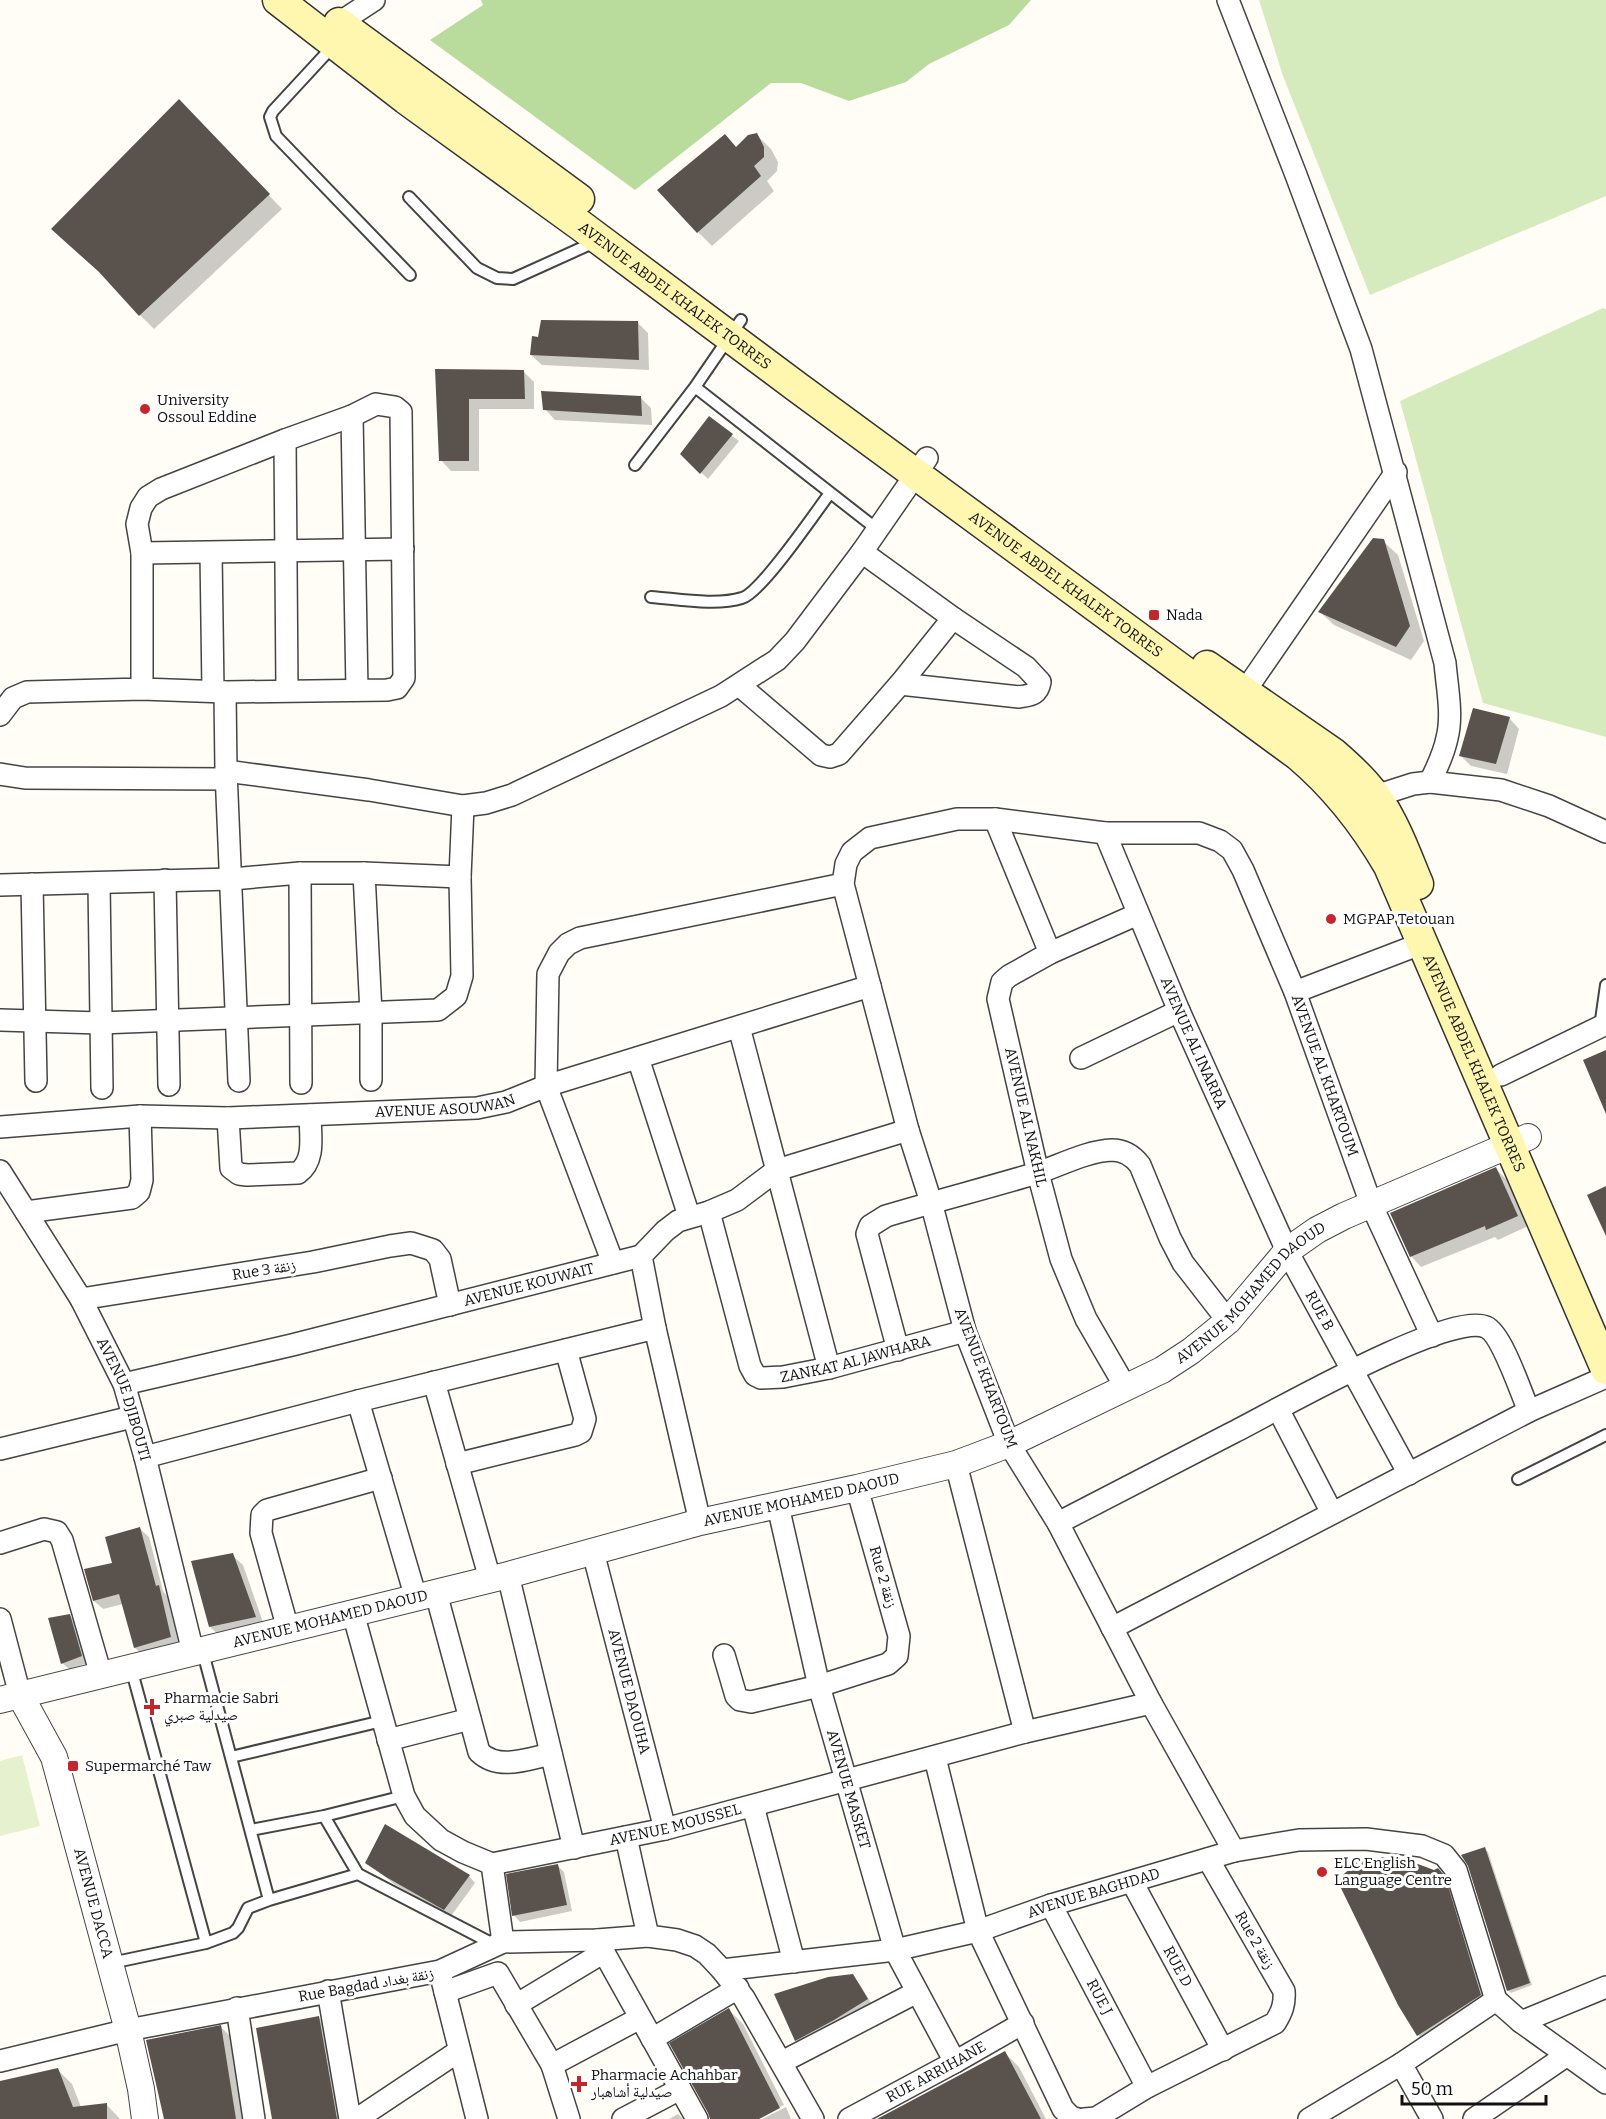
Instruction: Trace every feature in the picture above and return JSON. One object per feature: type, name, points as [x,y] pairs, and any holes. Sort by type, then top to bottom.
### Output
[{"type":"main road","name":"AVENUE ABDEL KHALEK TORRES","points":[[278,0],[337,34],[503,142],[735,329],[922,467],[1298,755],[1317,772],[1390,820],[1501,1075],[1519,1141],[1606,1369]]},
{"type":"main road","name":"AVENUE ABDEL KHALEK TORRES","points":[[308,0],[337,34],[600,240],[735,329]]},
{"type":"main road","name":"AVENUE ABDEL KHALEK TORRES","points":[[922,467],[1245,691],[1352,769],[1373,839],[1389,866],[1423,943],[1606,1316]]},
{"type":"street","points":[[337,34],[374,0]]},
{"type":"street","points":[[1227,0],[1361,349],[1396,472],[1445,663],[1449,699],[1448,737],[1430,782]]},
{"type":"street","points":[[0,715],[13,698],[27,692],[142,689],[219,692],[397,688],[404,678],[401,412],[395,407],[376,404],[352,416],[161,489],[148,497],[141,508],[137,524],[142,553],[142,689]]},
{"type":"street","points":[[352,416],[357,690]]},
{"type":"street","points":[[285,440],[286,690]]},
{"type":"street","points":[[0,774],[25,778],[226,775],[369,790],[463,806],[486,803],[512,795],[721,696],[777,660],[795,641],[862,552],[922,467]]},
{"type":"street","points":[[1245,691],[1396,472]]},
{"type":"street","points":[[142,553],[403,549]]},
{"type":"street","points":[[862,552],[1026,667],[1040,682],[1039,690],[1034,694],[1019,697],[900,684]]},
{"type":"street","points":[[211,553],[232,879],[239,1081]]},
{"type":"street","points":[[739,686],[820,755],[830,757],[839,754],[847,747],[953,618]]},
{"type":"street","points":[[1361,800],[1430,782],[1501,790],[1549,806],[1606,832]]},
{"type":"street","points":[[0,1020],[100,1023],[438,1010],[456,996],[462,976],[459,877],[463,806]]},
{"type":"street","name":"AVENUE KHARTOUM","points":[[995,819],[957,819],[870,838],[852,852],[846,864],[843,884],[908,1130],[931,1202],[965,1331],[1009,1444],[1058,1523],[1151,1703],[1234,1851]]},
{"type":"street","points":[[1050,953],[995,819],[1105,833]]},
{"type":"street","name":"AVENUE AL KHARTOUM","points":[[1105,833],[1199,833],[1220,841],[1232,850],[1243,870],[1295,992],[1371,1204],[1432,1336]]},
{"type":"street","name":"AVENUE AL INARRA","points":[[1105,833],[1179,1011],[1287,1251]]},
{"type":"street","points":[[0,885],[232,879],[300,873],[459,877]]},
{"type":"street","points":[[300,873],[301,1083]]},
{"type":"street","points":[[364,873],[371,1013],[371,1080]]},
{"type":"street","points":[[165,880],[169,1085]]},
{"type":"street","points":[[32,884],[36,1081]]},
{"type":"street","points":[[99,884],[102,1088]]},
{"type":"street","points":[[613,1263],[546,1086],[548,974],[559,953],[567,944],[580,938],[843,884]]},
{"type":"street","name":"AVENUE AL NAKHIL","points":[[1126,1388],[1086,1319],[1061,1259],[1038,1173],[998,999],[1002,982],[1050,953],[1138,914]]},
{"type":"street","points":[[1295,992],[1423,943]]},
{"type":"street","name":"AVENUE ASOUWAN","points":[[0,1126],[140,1116],[228,1118],[477,1108],[506,1102],[546,1086],[870,986]]},
{"type":"street","points":[[1081,1058],[1179,1011]]},
{"type":"street","points":[[1501,1075],[1603,1026]]},
{"type":"street","points":[[739,1027],[829,1368]]},
{"type":"street","points":[[638,1058],[699,1214]]},
{"type":"street","points":[[228,1118],[231,1168],[238,1174],[298,1173],[305,1168],[309,1160],[310,1115]]},
{"type":"street","points":[[26,1212],[132,1198],[139,1192],[142,1180],[140,1116]]},
{"type":"street","points":[[700,1522],[655,1328],[641,1256],[678,1221],[736,1200],[777,1170],[908,1130]]},
{"type":"street","name":"AVENUE MOHAMED DAOUD","points":[[10,1698],[499,1577],[700,1522],[956,1464],[1009,1444],[1162,1370],[1191,1351],[1228,1321],[1287,1251],[1317,1230],[1371,1204],[1519,1141]]},
{"type":"street","points":[[898,1350],[867,1234],[870,1226],[877,1220],[931,1202],[1038,1173],[1081,1157],[1112,1150],[1124,1152],[1140,1165],[1170,1238],[1183,1263],[1228,1321]]},
{"type":"street","name":"AVENUE DJIBOUTI","points":[[0,1171],[81,1299],[124,1384],[197,1650]]},
{"type":"street","name":"ZANKAT AL JAWHARA","points":[[699,1214],[755,1375],[767,1379],[829,1368],[965,1331]]},
{"type":"street","name":"Rue 3 زنقة","points":[[81,1299],[313,1262],[411,1243],[433,1250],[440,1259],[450,1305]]},
{"type":"street","name":"RUE B","points":[[1287,1251],[1409,1474]]},
{"type":"street","name":"AVENUE KOUWAIT","points":[[124,1384],[292,1345],[641,1256]]},
{"type":"street","points":[[1058,1523],[1351,1369],[1461,1326],[1474,1324],[1488,1327],[1499,1339],[1529,1411]]},
{"type":"street","points":[[145,1457],[358,1401],[655,1328]]},
{"type":"street","points":[[457,1464],[580,1432],[585,1419],[566,1350]]},
{"type":"street","points":[[1112,1628],[1529,1411],[1606,1377]]},
{"type":"street","points":[[434,1382],[457,1464],[499,1577],[552,1754],[574,1848]]},
{"type":"street","points":[[358,1401],[381,1478],[426,1595],[470,1719],[479,1752],[487,1759],[506,1763],[552,1754]]},
{"type":"street","points":[[1278,1409],[1332,1514]]},
{"type":"street","points":[[0,1449],[132,1417]]},
{"type":"street","points":[[956,1464],[1025,1732]]},
{"type":"street","points":[[288,1629],[261,1533],[262,1515],[267,1510],[381,1478]]},
{"type":"street","name":"Rue 2 زنقة","points":[[819,1686],[888,1664],[897,1656],[899,1636],[857,1488]]},
{"type":"street","name":"AVENUE MASKET","points":[[778,1506],[819,1686],[844,1780],[895,1950],[955,2062]]},
{"type":"street","points":[[0,1543],[44,1529],[57,1532],[62,1540],[101,1675]]},
{"type":"street","name":"AVENUE DAOUHA","points":[[593,1552],[665,1829]]},
{"type":"street","points":[[353,1613],[404,1796],[415,1816],[441,1840],[492,1864],[499,1944]]},
{"type":"street","points":[[0,1619],[10,1698]]},
{"type":"street","points":[[724,1655],[736,1696],[740,1700],[751,1702],[819,1686]]},
{"type":"street","name":"AVENUE DACCA","points":[[10,1698],[54,1757],[128,2030],[145,2119]]},
{"type":"street","name":"AVENUE MOUSSEL","points":[[492,1864],[665,1829],[1025,1732],[1151,1703]]},
{"type":"street","points":[[385,1731],[470,1719]]},
{"type":"street","points":[[935,1758],[978,1931],[1063,2109],[1071,2117],[1078,2119]]},
{"type":"street","points":[[753,1806],[794,1962]]},
{"type":"street","points":[[626,1837],[648,1936]]},
{"type":"street","name":"AVENUE BAGHDAD","points":[[722,1970],[895,1950],[978,1931],[1051,1905],[1234,1851],[1330,1838],[1394,1841],[1422,1846],[1444,1855],[1456,1870],[1496,2000]]},
{"type":"street","name":"Rue 2 زنقة","points":[[1208,1860],[1284,1991],[1285,2000],[1282,2012],[1275,2023],[1223,2050]]},
{"type":"street","name":"RUE D","points":[[1132,1882],[1223,2050]]},
{"type":"street","name":"RUE J","points":[[1051,1905],[1147,2087]]},
{"type":"street","name":"Rue Bagdad زنقة بغداد","points":[[0,2061],[128,2030],[440,1971],[499,1944],[601,1946],[648,1936],[677,1940],[695,1946],[707,1954],[722,1970],[741,1993],[782,2062],[807,2117]]},
{"type":"street","points":[[516,2005],[601,1946],[697,2119]]},
{"type":"street","points":[[440,1971],[477,2119]]},
{"type":"street","points":[[445,1992],[498,1973],[552,2065],[569,2119]]},
{"type":"street","points":[[1521,2022],[1606,1987]]},
{"type":"street","points":[[328,1991],[350,2119]]},
{"type":"street","points":[[782,2062],[917,1992]]},
{"type":"street","points":[[652,2039],[741,1993]]},
{"type":"street","points":[[1309,2119],[1401,2064],[1496,2000],[1521,2022],[1606,2083]]},
{"type":"street","points":[[237,2008],[255,2119]]},
{"type":"street","points":[[552,2065],[640,2018]]},
{"type":"street","name":"RUE ARRIHANE","points":[[849,2119],[1023,2023]]},
{"type":"street","points":[[1084,2119],[1096,2118],[1147,2087],[1223,2050]]},
{"type":"street","points":[[357,2119],[459,2051]]},
{"type":"street","points":[[1474,2119],[1567,2055]]},
{"type":"street","points":[[1401,2064],[1432,2119]]},
{"type":"street","points":[[623,2119],[680,2089]]},
{"type":"lane","points":[[337,34],[273,111],[270,117],[272,124],[276,136],[410,275]]},
{"type":"lane","points":[[410,197],[477,268],[497,278],[513,279],[600,240]]},
{"type":"lane","points":[[635,465],[695,387],[735,329]]},
{"type":"lane","points":[[695,387],[878,530]]},
{"type":"lane","points":[[651,597],[727,601],[745,598],[765,579],[830,493]]},
{"type":"lane","points":[[1603,1026],[1606,985]]},
{"type":"lane","points":[[1518,1479],[1606,1436]]},
{"type":"lane","points":[[197,1650],[231,1757],[269,1900]]},
{"type":"lane","points":[[131,1668],[206,1942]]},
{"type":"lane","points":[[231,1757],[385,1731]]},
{"type":"lane","points":[[251,1830],[324,1816],[404,1796]]},
{"type":"lane","points":[[324,1816],[358,1874],[499,1944]]},
{"type":"lane","points":[[111,1963],[206,1942],[232,1933],[238,1928],[248,1908],[358,1874]]},
{"type":"green space","points":[[481,0],[1031,0],[1009,25],[929,64],[906,82],[849,101],[801,83],[771,83],[635,190],[430,40],[483,5]]},
{"type":"green space","points":[[1259,0],[1606,0],[1606,196],[1370,295],[1283,76]]},
{"type":"green space","points":[[1603,308],[1606,309],[1606,737],[1483,703],[1400,401]]},
{"type":"green space","points":[[22,1755],[40,1826],[0,1836],[0,1761]]},
{"type":"building","points":[[179,99],[270,194],[139,316],[99,272],[51,229]]},
{"type":"building","points":[[757,133],[764,147],[764,157],[754,166],[761,176],[697,233],[657,190],[725,134],[736,147],[748,135]]},
{"type":"building","points":[[541,320],[638,321],[639,360],[530,355],[532,336],[538,337]]},
{"type":"building","points":[[435,369],[524,370],[525,399],[469,399],[469,461],[439,461]]},
{"type":"building","points":[[541,391],[641,396],[642,416],[543,410]]},
{"type":"building","points":[[709,416],[733,434],[700,474],[680,454]]},
{"type":"building","points":[[1373,538],[1384,539],[1410,626],[1396,647],[1318,612]]},
{"type":"building","points":[[1473,708],[1510,717],[1496,764],[1459,756]]},
{"type":"building","points":[[1606,1050],[1606,1114],[1583,1060]]},
{"type":"building","points":[[1496,1167],[1518,1216],[1486,1230],[1485,1226],[1410,1257],[1390,1213]]},
{"type":"building","points":[[1606,1186],[1606,1236],[1587,1195]]},
{"type":"building","points":[[140,1527],[156,1586],[159,1585],[171,1637],[134,1648],[119,1594],[93,1601],[84,1569],[112,1563],[105,1537]]},
{"type":"building","points":[[233,1553],[256,1617],[209,1627],[191,1561]]},
{"type":"building","points":[[70,1614],[82,1656],[61,1664],[48,1618]]},
{"type":"building","points":[[385,1824],[470,1875],[444,1910],[365,1863]]},
{"type":"building","points":[[1485,1847],[1530,1983],[1507,1991],[1468,1866],[1461,1855]]},
{"type":"building","points":[[1399,1857],[1434,1870],[1438,1868],[1445,1876],[1481,1995],[1417,2036],[1398,2005],[1337,1880],[1353,1866],[1351,1858]]},
{"type":"building","points":[[558,1864],[567,1905],[512,1916],[506,1874]]},
{"type":"building","points":[[853,1974],[868,1999],[795,2041],[774,1994],[828,1977]]},
{"type":"building","points":[[729,2008],[780,2108],[759,2119],[710,2119],[669,2043]]},
{"type":"building","points":[[319,2016],[337,2119],[272,2119],[256,2028]]},
{"type":"building","points":[[221,2025],[236,2119],[164,2119],[146,2040]]},
{"type":"building","points":[[1005,2051],[1041,2119],[877,2119]]},
{"type":"building","points":[[58,2068],[73,2107],[107,2103],[107,2119],[0,2119],[0,2081]]},
{"type":"place","name":"University Ossoul Eddine","points":[[145,409]]},
{"type":"place","name":"Nada","points":[[1154,615]]},
{"type":"place","name":"MGPAP Tetouan","points":[[1331,919]]},
{"type":"place","name":"Pharmacie Sabri صيدلية صبري","points":[[152,1707]]},
{"type":"place","name":"Supermarché Taw","points":[[73,1766]]},
{"type":"place","name":"ELC English Language Centre","points":[[1322,1872]]},
{"type":"place","name":"Pharmacie Achahbar صيدلية أشاهبار","points":[[579,2084]]}]
